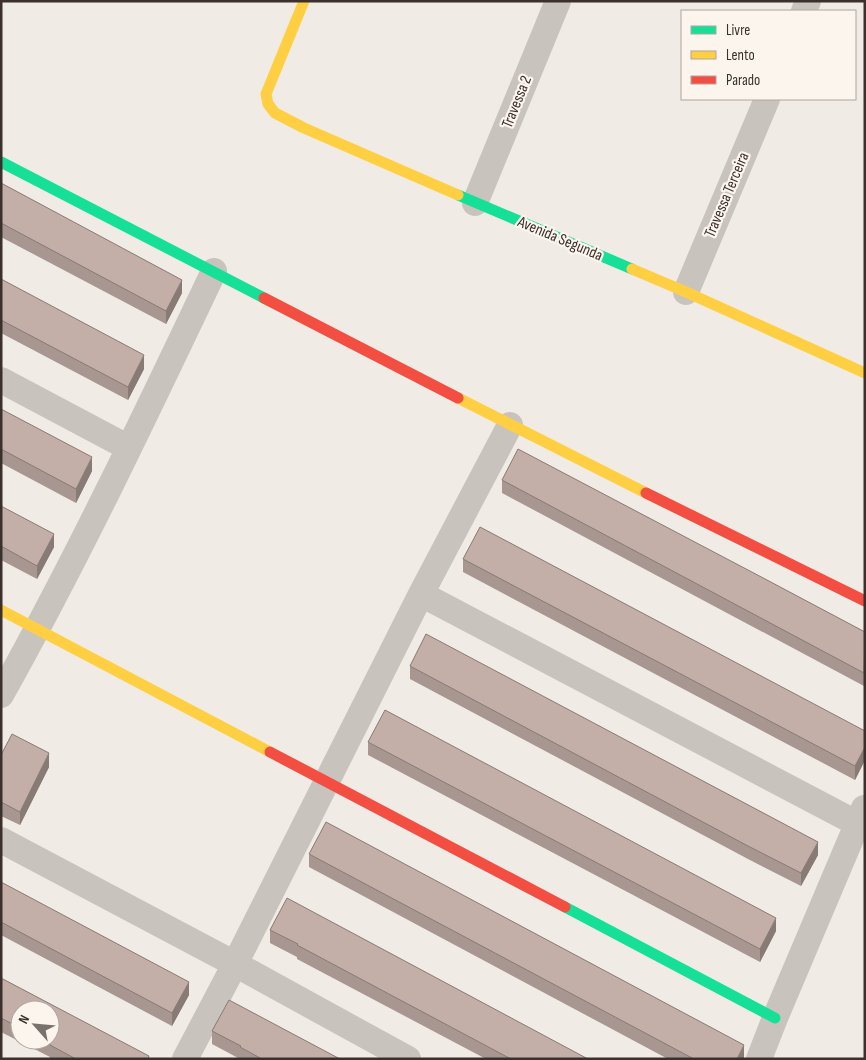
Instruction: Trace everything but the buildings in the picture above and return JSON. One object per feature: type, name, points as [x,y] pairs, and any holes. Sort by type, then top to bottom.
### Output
[{"type":"street","name":"Avenida Segunda","points":[[304,1],[266,94],[268,104],[275,113],[304,128],[686,292],[865,373]]},
{"type":"street","name":"Travessa 2","points":[[475,203],[558,1]]},
{"type":"street","name":"Travessa Terceira","points":[[686,292],[767,100]]},
{"type":"street","points":[[1,162],[510,425],[865,601]]},
{"type":"street","points":[[1,695],[38,629],[129,448],[214,271]]},
{"type":"street","points":[[1,380],[129,448]]},
{"type":"street","points":[[185,1059],[235,964],[421,594],[510,425]]},
{"type":"street","points":[[421,594],[862,815],[759,1059]]},
{"type":"street","points":[[1,610],[775,1018]]},
{"type":"street","points":[[1,840],[235,964],[408,1059]]},
{"type":"traffic: fast","points":[[1,162],[264,298]]},
{"type":"traffic: fast","points":[[458,195],[632,269]]},
{"type":"traffic: fast","points":[[565,907],[775,1018]]},
{"type":"traffic: slow","points":[[304,1],[266,94],[268,104],[275,113],[304,128],[458,195]]},
{"type":"traffic: slow","points":[[632,269],[865,373]]},
{"type":"traffic: slow","points":[[458,398],[646,493]]},
{"type":"traffic: slow","points":[[1,610],[270,752]]},
{"type":"traffic: jam","points":[[264,298],[458,398]]},
{"type":"traffic: jam","points":[[646,493],[865,601]]},
{"type":"traffic: jam","points":[[270,752],[565,907]]}]
